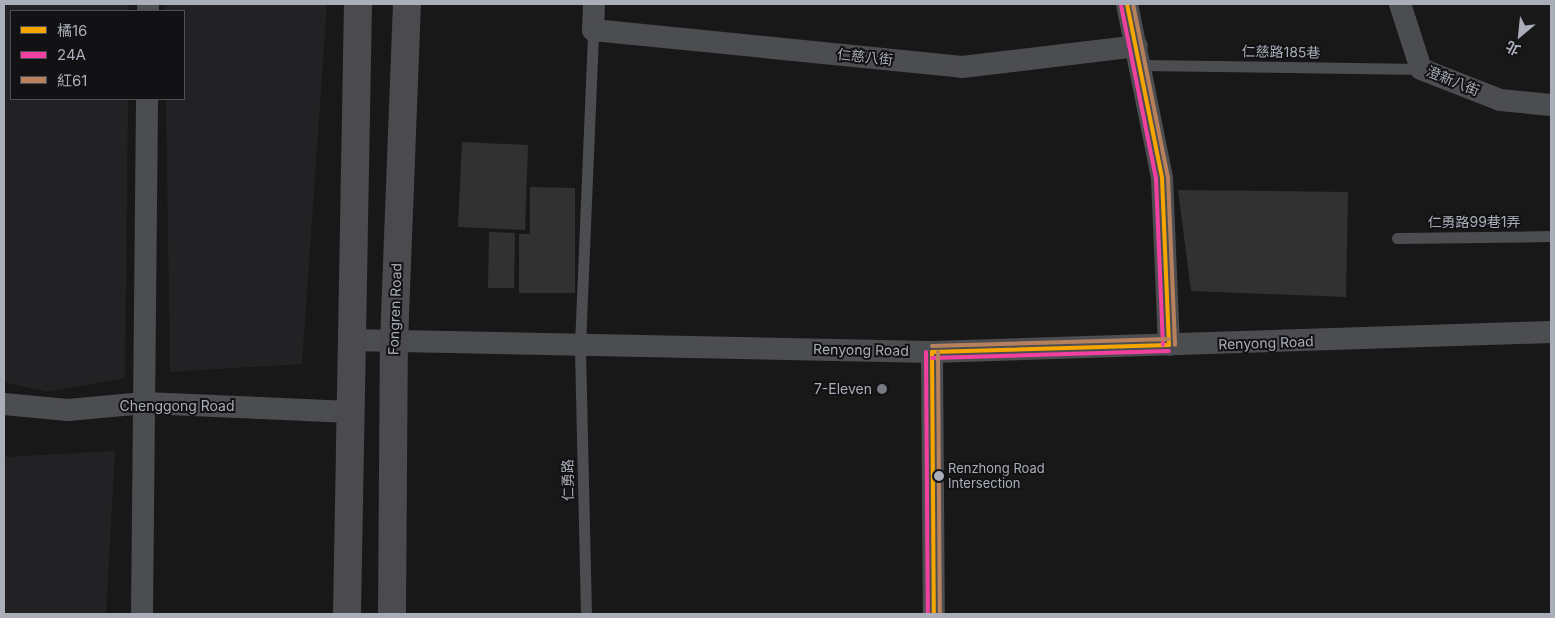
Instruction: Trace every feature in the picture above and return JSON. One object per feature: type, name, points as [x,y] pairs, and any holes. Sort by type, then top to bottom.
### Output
[{"type":"main road","points":[[347,614],[350,340],[358,4]]},
{"type":"main road","name":"Fongren Road","points":[[392,614],[394,342],[407,4]]},
{"type":"street","points":[[593,30],[594,4]]},
{"type":"street","points":[[1127,4],[1139,55],[1162,178],[1169,345]]},
{"type":"street","name":"澄新八街","points":[[1400,4],[1421,69],[1500,100],[1551,105]]},
{"type":"street","name":"仁慈八街","points":[[593,30],[962,66],[1139,55]]},
{"type":"street","points":[[142,614],[147,100]]},
{"type":"street","name":"Renyong Road","points":[[350,340],[932,352],[1551,332]]},
{"type":"street","points":[[932,352],[934,614]]},
{"type":"street","name":"Chenggong Road","points":[[4,404],[68,410],[145,403],[350,412]]},
{"type":"lane","points":[[580,345],[593,30]]},
{"type":"lane","name":"仁慈路185巷","points":[[1139,55],[1421,69]]},
{"type":"lane","name":"仁勇路99巷1弄","points":[[1397,238],[1551,236]]},
{"type":"lane","name":"仁勇路","points":[[580,345],[586,614]]},
{"type":"shaded area","points":[[4,4],[129,4],[129,10],[10,10],[10,100],[128,100],[125,378],[48,392],[4,382]]},
{"type":"shaded area","points":[[165,4],[327,4],[302,364],[170,372],[166,100],[185,100],[185,10],[165,10]]},
{"type":"shaded area","points":[[115,451],[106,614],[4,614],[4,457]]},
{"type":"building","points":[[462,142],[528,145],[525,230],[458,227]]},
{"type":"building","points":[[530,187],[575,188],[575,293],[519,293],[519,234],[530,234]]},
{"type":"building","points":[[1178,190],[1348,192],[1346,297],[1191,291]]},
{"type":"building","points":[[489,232],[515,233],[514,288],[488,288]]},
{"type":"transit line","name":"橘16","points":[[1127,4],[1162,178],[1169,345]]},
{"type":"transit line","name":"紅61","points":[[1133,4],[1168,177],[1175,345]]},
{"type":"transit line","name":"24A","points":[[1121,5],[1156,179],[1163,345]]},
{"type":"transit line","name":"紅61","points":[[932,346],[1169,339]]},
{"type":"transit line","name":"橘16","points":[[932,352],[1169,345]]},
{"type":"transit line","name":"24A","points":[[932,358],[1169,351]]},
{"type":"transit line","name":"24A","points":[[926,352],[928,614]]},
{"type":"transit line","name":"橘16","points":[[932,352],[934,614]]},
{"type":"transit line","name":"紅61","points":[[938,352],[940,614]]},
{"type":"place","name":"7-Eleven","points":[[882,389]]},
{"type":"place","name":"Renzhong Road Intersection","points":[[939,476]]}]
